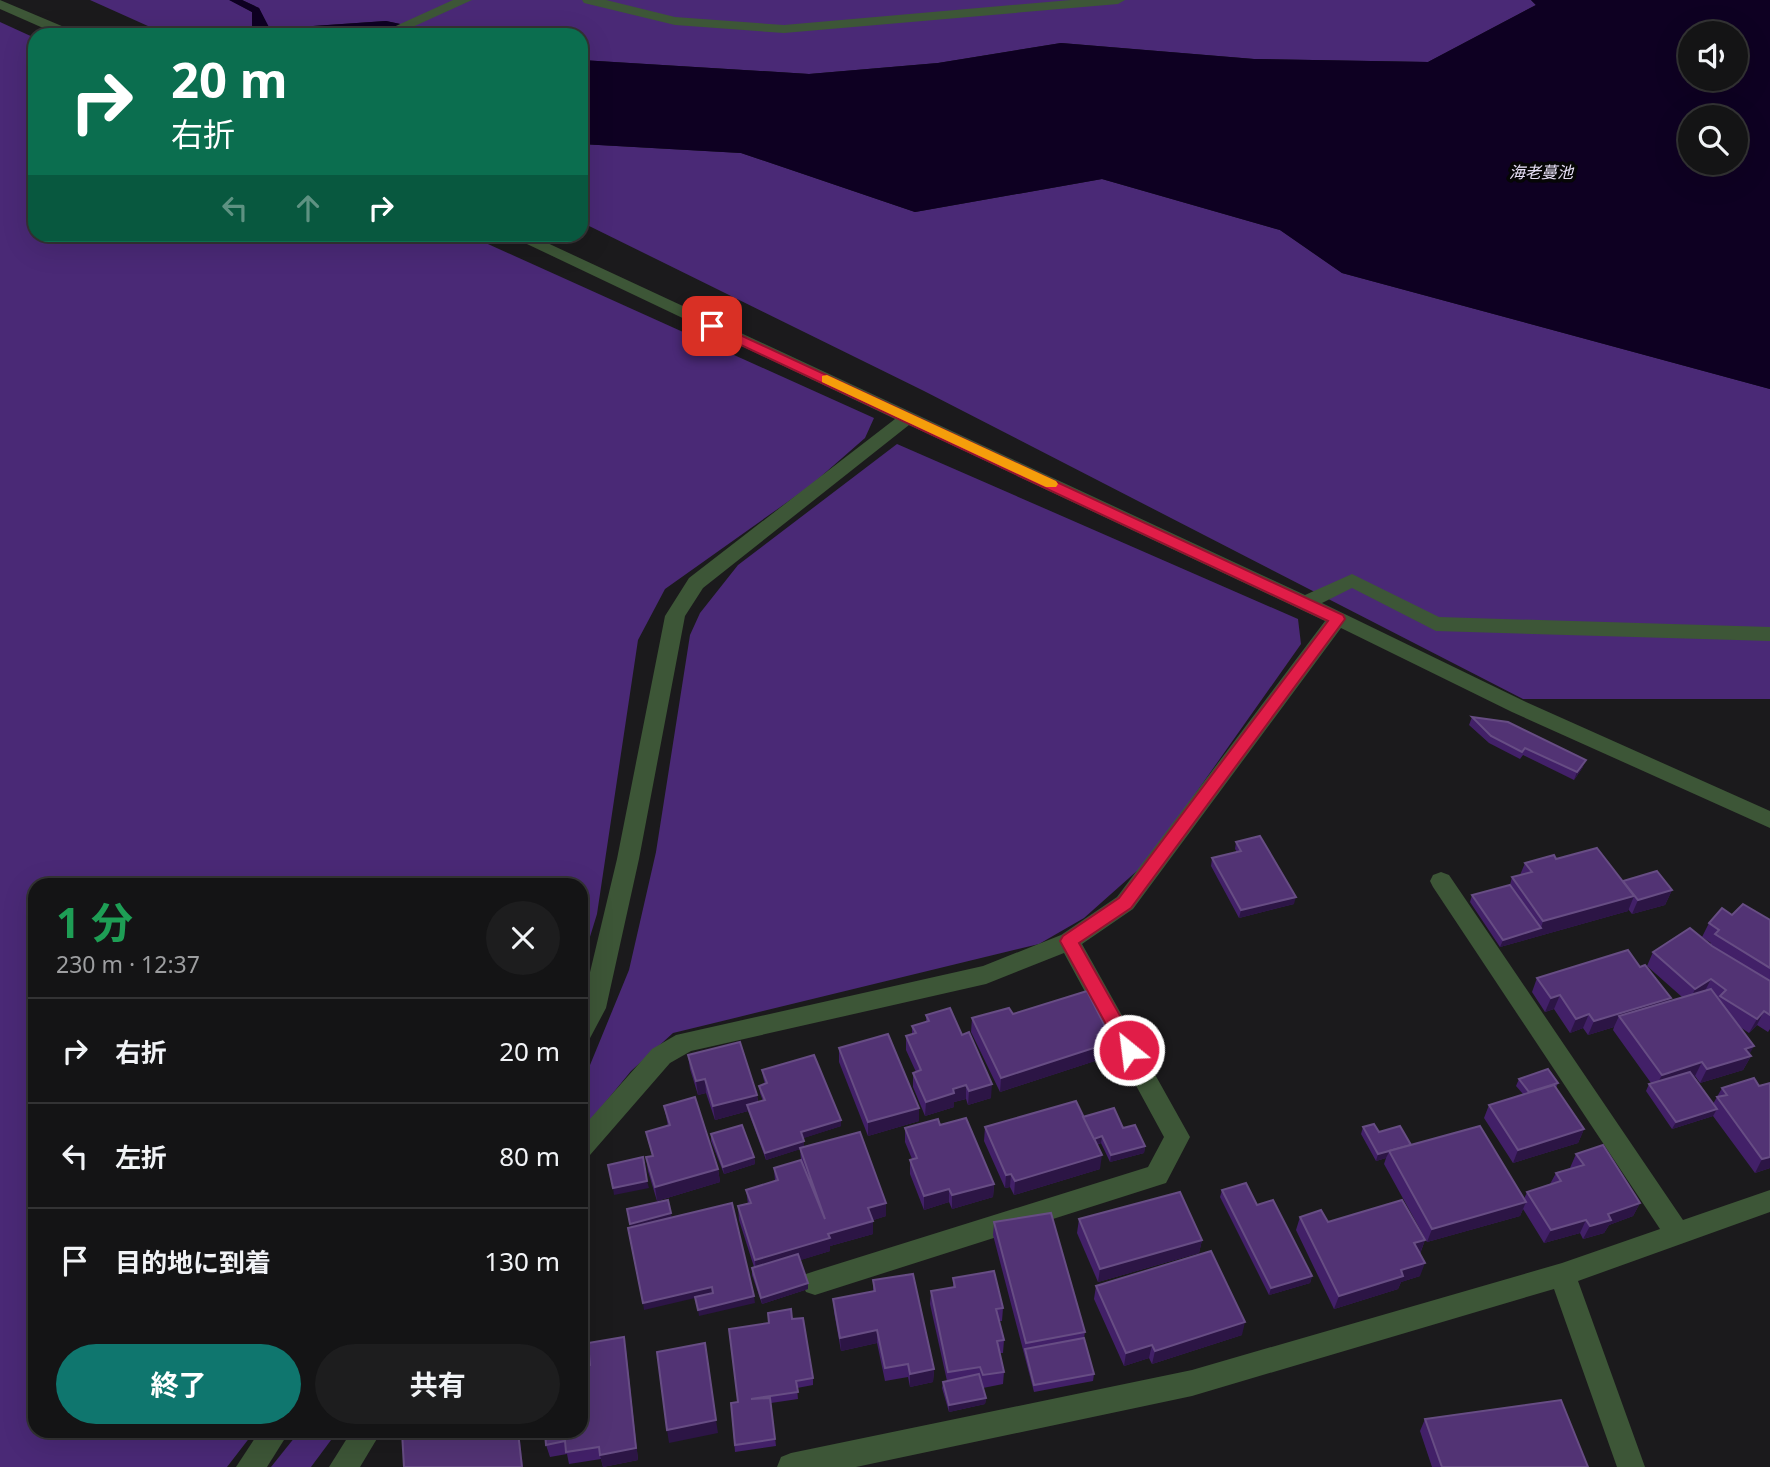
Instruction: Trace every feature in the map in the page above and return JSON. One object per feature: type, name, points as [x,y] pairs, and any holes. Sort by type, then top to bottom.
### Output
[{"type":"street","points":[[401,28],[465,0]]},
{"type":"street","points":[[589,0],[675,21],[784,29],[1118,0]]},
{"type":"street","points":[[0,5],[54,28]]},
{"type":"street","points":[[531,242],[1305,603],[1519,707],[1770,820]]},
{"type":"street","points":[[588,1020],[594,1008],[628,859],[675,616],[696,583],[909,417]]},
{"type":"street","points":[[1305,603],[1352,580],[1436,624],[1770,634]]},
{"type":"street","points":[[588,1139],[660,1056],[685,1042],[986,975],[1069,941],[1125,903],[1337,619]]},
{"type":"street","points":[[1441,881],[1678,1234]]},
{"type":"street","points":[[815,1283],[1157,1175],[1177,1137],[1069,941]]},
{"type":"street","points":[[791,1467],[1192,1383],[1562,1275],[1770,1201]]},
{"type":"street","points":[[1562,1275],[1631,1467]]},
{"type":"street","points":[[250,1467],[271,1438]]},
{"type":"street","points":[[343,1467],[363,1438]]},
{"type":"shaded area","points":[[90,0],[230,0],[252,12],[252,28],[152,28]]},
{"type":"shaded area","points":[[242,0],[1531,0],[1536,5],[1428,62],[1254,59],[1061,43],[938,63],[809,74],[588,60],[588,28],[419,28],[386,21],[269,28],[259,8]]},
{"type":"shaded area","points":[[0,22],[28,35],[28,242],[484,242],[874,418],[865,438],[810,486],[665,589],[638,640],[597,914],[588,943],[588,878],[28,878],[28,1438],[249,1438],[227,1467],[0,1467]]},
{"type":"shaded area","points":[[588,144],[741,153],[915,212],[1102,179],[1280,230],[1342,273],[1770,389],[1770,699],[1523,699],[924,391],[588,225]]},
{"type":"shaded area","points":[[897,444],[1298,619],[1301,644],[1147,862],[1084,918],[1039,944],[673,1033],[631,1071],[588,1123],[588,1070],[629,970],[656,852],[690,635],[700,613],[738,565]]},
{"type":"shaded area","points":[[294,1438],[333,1438],[311,1467],[271,1467]]},
{"type":"water","points":[[229,0],[242,0],[259,8],[269,28],[252,28],[252,12]]},
{"type":"water","name":"海老蔓池","points":[[1531,0],[1770,0],[1770,389],[1342,273],[1280,230],[1102,179],[915,212],[741,153],[588,144],[588,60],[809,74],[938,63],[1061,43],[1254,59],[1428,62],[1536,5]]},
{"type":"water","points":[[386,21],[419,28],[284,28]]},
{"type":"building","points":[[1472,717],[1508,722],[1586,760],[1577,772],[1525,748],[1522,752],[1491,736]]},
{"type":"building","points":[[1260,836],[1296,897],[1241,910],[1212,858],[1241,851],[1236,842]]},
{"type":"building","points":[[1597,848],[1634,896],[1543,921],[1512,877],[1532,872],[1525,863],[1554,855],[1556,859]]},
{"type":"building","points":[[1657,871],[1672,890],[1638,900],[1623,881]]},
{"type":"building","points":[[1510,885],[1541,928],[1503,940],[1472,895]]},
{"type":"building","points":[[1743,904],[1770,920],[1770,968],[1715,934],[1719,930],[1709,923],[1722,908],[1732,915]]},
{"type":"building","points":[[1690,928],[1712,946],[1770,981],[1770,1015],[1764,1011],[1757,1019],[1720,996],[1726,990],[1711,979],[1695,989],[1653,952]]},
{"type":"building","points":[[1628,950],[1640,967],[1645,965],[1671,998],[1594,1021],[1589,1014],[1576,1019],[1560,995],[1551,998],[1537,978]]},
{"type":"building","points":[[1711,989],[1754,1046],[1745,1049],[1751,1056],[1707,1069],[1702,1062],[1662,1075],[1619,1016]]},
{"type":"building","points":[[1087,991],[1108,1032],[1097,1035],[1103,1045],[1001,1078],[972,1018],[1009,1008],[1013,1014]]},
{"type":"building","points":[[950,1008],[962,1035],[969,1032],[992,1084],[969,1091],[966,1085],[953,1089],[954,1093],[926,1102],[913,1073],[921,1070],[906,1036],[916,1033],[912,1026],[929,1021],[926,1015]]},
{"type":"building","points":[[888,1034],[919,1108],[868,1122],[839,1048]]},
{"type":"building","points":[[740,1042],[757,1095],[713,1106],[705,1079],[696,1081],[688,1055]]},
{"type":"building","points":[[814,1055],[841,1120],[801,1132],[804,1141],[765,1153],[747,1105],[765,1100],[759,1086],[767,1083],[762,1070]]},
{"type":"building","points":[[1548,1069],[1558,1083],[1529,1092],[1519,1079]]},
{"type":"building","points":[[1690,1072],[1717,1109],[1676,1122],[1649,1084]]},
{"type":"building","points":[[1754,1078],[1759,1086],[1770,1083],[1770,1157],[1762,1159],[1717,1097],[1727,1095],[1722,1088]]},
{"type":"building","points":[[1554,1085],[1584,1129],[1518,1150],[1489,1105]]},
{"type":"building","points":[[695,1097],[718,1169],[655,1187],[646,1157],[653,1156],[646,1132],[670,1125],[664,1106]]},
{"type":"building","points":[[1076,1101],[1102,1155],[1015,1181],[1011,1174],[1006,1175],[985,1127]]},
{"type":"building","points":[[1114,1108],[1123,1128],[1135,1125],[1145,1146],[1111,1155],[1102,1136],[1094,1139],[1083,1117]]},
{"type":"building","points":[[966,1118],[994,1184],[952,1195],[949,1189],[924,1196],[910,1160],[917,1158],[905,1128],[938,1119],[940,1125]]},
{"type":"building","points":[[1374,1124],[1379,1132],[1400,1126],[1411,1145],[1378,1154],[1363,1127]]},
{"type":"building","points":[[742,1125],[754,1157],[723,1167],[711,1134]]},
{"type":"building","points":[[1480,1126],[1526,1202],[1432,1229],[1389,1151]]},
{"type":"building","points":[[860,1132],[886,1203],[868,1208],[873,1221],[828,1234],[830,1238],[755,1260],[738,1206],[751,1203],[746,1190],[778,1180],[774,1168],[801,1160],[825,1219],[800,1148]]},
{"type":"building","points":[[1603,1145],[1640,1203],[1608,1214],[1611,1220],[1590,1226],[1586,1220],[1551,1230],[1527,1192],[1561,1181],[1556,1173],[1584,1165],[1576,1154]]},
{"type":"building","points":[[643,1157],[647,1181],[613,1188],[608,1165]]},
{"type":"building","points":[[1246,1183],[1257,1205],[1273,1200],[1312,1276],[1271,1288],[1222,1190]]},
{"type":"building","points":[[1180,1192],[1202,1240],[1100,1269],[1079,1219]]},
{"type":"building","points":[[668,1200],[671,1213],[630,1224],[627,1209]]},
{"type":"building","points":[[1402,1200],[1425,1240],[1414,1243],[1425,1263],[1401,1270],[1403,1276],[1339,1296],[1300,1217],[1321,1210],[1328,1222]]},
{"type":"building","points":[[732,1203],[754,1296],[698,1310],[695,1297],[713,1293],[712,1287],[643,1303],[628,1228]]},
{"type":"building","points":[[1051,1213],[1085,1332],[1026,1343],[994,1222]]},
{"type":"building","points":[[1211,1251],[1245,1322],[1155,1351],[1152,1345],[1126,1353],[1096,1286]]},
{"type":"building","points":[[798,1254],[808,1283],[761,1298],[752,1268]]},
{"type":"building","points":[[994,1271],[1003,1308],[996,1309],[1004,1340],[997,1341],[1004,1372],[983,1375],[980,1367],[948,1372],[931,1291],[955,1287],[953,1278]]},
{"type":"building","points":[[913,1274],[934,1369],[910,1374],[908,1364],[885,1368],[877,1330],[840,1338],[833,1299],[875,1291],[873,1280]]},
{"type":"building","points":[[791,1309],[792,1319],[803,1318],[813,1378],[796,1381],[798,1392],[751,1399],[770,1398],[775,1439],[735,1445],[731,1403],[738,1402],[729,1329],[769,1323],[768,1313]]},
{"type":"building","points":[[624,1337],[636,1448],[600,1455],[599,1447],[566,1452],[565,1441],[546,1445],[545,1438],[588,1438],[588,1343]]},
{"type":"building","points":[[1084,1338],[1094,1374],[1034,1385],[1025,1349]]},
{"type":"building","points":[[705,1343],[716,1420],[667,1430],[657,1352]]},
{"type":"building","points":[[979,1374],[986,1398],[949,1405],[943,1382]]},
{"type":"building","points":[[1561,1400],[1588,1467],[1442,1467],[1425,1419]]},
{"type":"building","points":[[402,1438],[519,1438],[522,1467],[404,1467]]},
{"type":"slow traffic","points":[[827,379],[1051,484]]},
{"type":"route","points":[[712,326],[1337,619],[1125,903],[1069,941],[1129,1050]]}]
